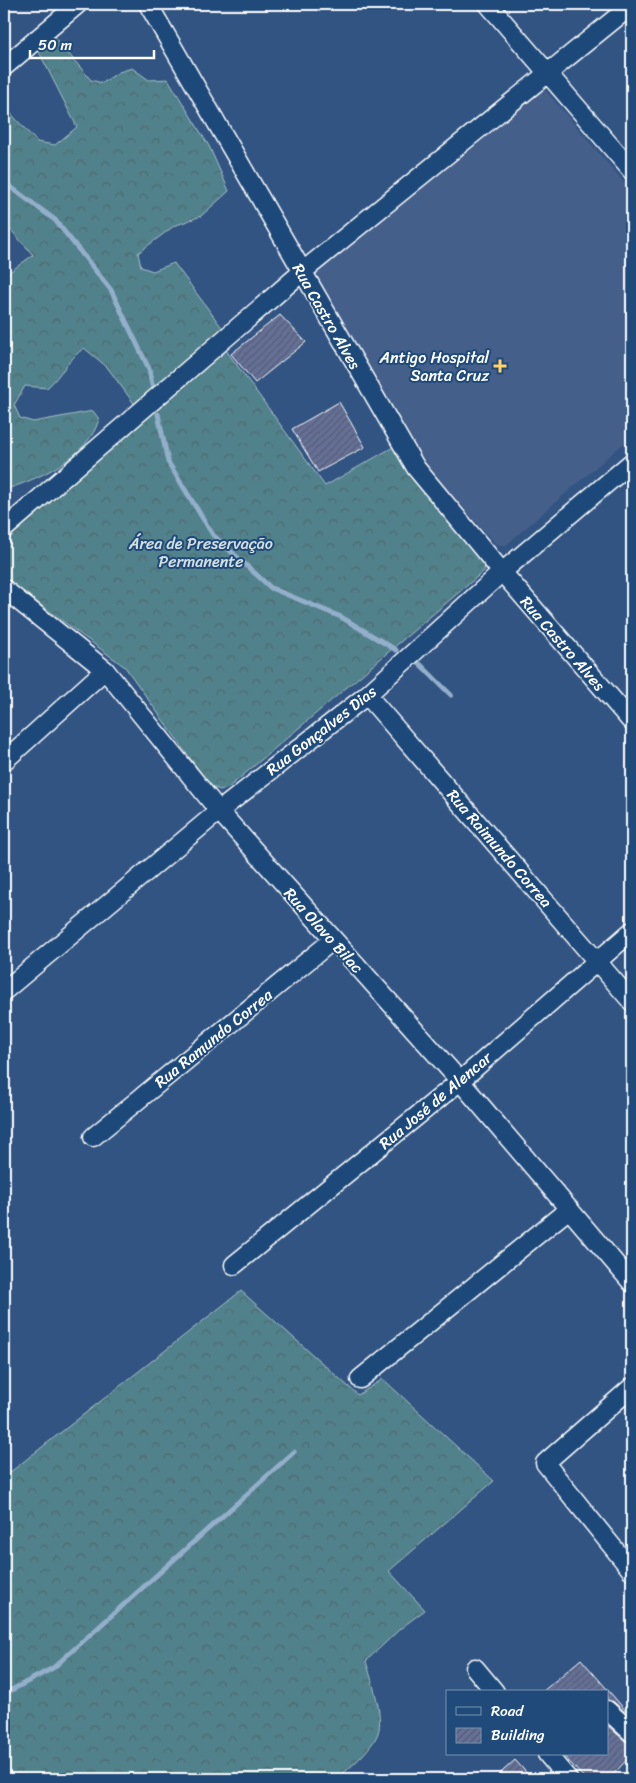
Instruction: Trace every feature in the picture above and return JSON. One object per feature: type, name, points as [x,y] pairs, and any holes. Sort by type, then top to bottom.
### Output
[{"type":"street","points":[[4,67],[78,4]]},
{"type":"street","name":"Rua Castro Alves","points":[[148,4],[416,468],[502,572],[632,722]]},
{"type":"street","points":[[488,4],[632,171]]},
{"type":"street","points":[[4,529],[302,272],[632,6]]},
{"type":"street","name":"Rua Gonçalves Dias","points":[[4,991],[218,811],[367,695],[502,572],[632,463]]},
{"type":"street","name":"Rua Olavo Bilac","points":[[4,589],[105,670],[218,811],[460,1081],[632,1283]]},
{"type":"street","points":[[4,761],[105,670]]},
{"type":"street","name":"Rua Raimundo Correa","points":[[367,695],[632,1002]]},
{"type":"street","name":"Rua José de Alencar","points":[[234,1265],[460,1081],[632,931]]},
{"type":"street","name":"Rua Ramundo Correa","points":[[93,1137],[333,940]]},
{"type":"street","points":[[360,1379],[569,1208]]},
{"type":"street","points":[[632,1387],[544,1463],[632,1571]]},
{"type":"street","points":[[475,1668],[493,1690]]},
{"type":"street","points":[[608,1711],[632,1733]]},
{"type":"street","points":[[549,1756],[568,1779]]},
{"type":"shaded area","name":"Antigo Hospital Santa Cruz","points":[[541,85],[632,192],[632,436],[506,545],[500,545],[495,543],[423,464],[328,295],[314,280],[314,274],[320,267]]},
{"type":"green space","points":[[51,33],[91,80],[102,83],[119,72],[132,68],[149,80],[168,79],[209,146],[229,191],[201,216],[174,226],[138,253],[141,267],[153,271],[174,263],[223,329],[135,405],[107,367],[84,348],[47,388],[25,386],[14,405],[20,418],[33,422],[93,411],[99,419],[85,445],[74,455],[32,480],[4,490],[4,299],[6,297],[4,276],[33,255],[4,222],[4,106],[37,142],[55,145],[77,127],[36,46]]},
{"type":"green space","name":"Área de Preservação Permanente","points":[[226,350],[325,486],[395,446],[485,563],[484,571],[228,788],[220,790],[210,786],[125,667],[4,578],[4,538]]},
{"type":"green space","points":[[241,1291],[358,1395],[383,1379],[494,1481],[389,1571],[425,1610],[401,1628],[366,1661],[378,1707],[378,1733],[360,1758],[336,1779],[122,1779],[116,1774],[105,1779],[4,1779],[4,1477]]},
{"type":"building","points":[[280,315],[306,342],[255,383],[231,354]]},
{"type":"building","points":[[339,402],[365,447],[318,472],[292,429]]},
{"type":"building","points":[[581,1659],[608,1690],[544,1690]]},
{"type":"building","points":[[608,1690],[632,1719],[614,1702],[608,1700]]},
{"type":"building","points":[[608,1726],[625,1741],[632,1743],[632,1754],[609,1779],[585,1779],[564,1756],[608,1756]]},
{"type":"building","points":[[515,1760],[532,1779],[494,1779]]},
{"type":"waterway","points":[[4,182],[55,220],[111,290],[149,369],[152,385]]},
{"type":"waterway","points":[[158,414],[168,462],[213,535],[271,588],[341,617],[396,650]]},
{"type":"waterway","points":[[420,664],[451,695]]},
{"type":"waterway","points":[[4,1694],[53,1668],[294,1452]]},
{"type":"place","name":"Antigo Hospital Santa Cruz","points":[[500,366]]}]
